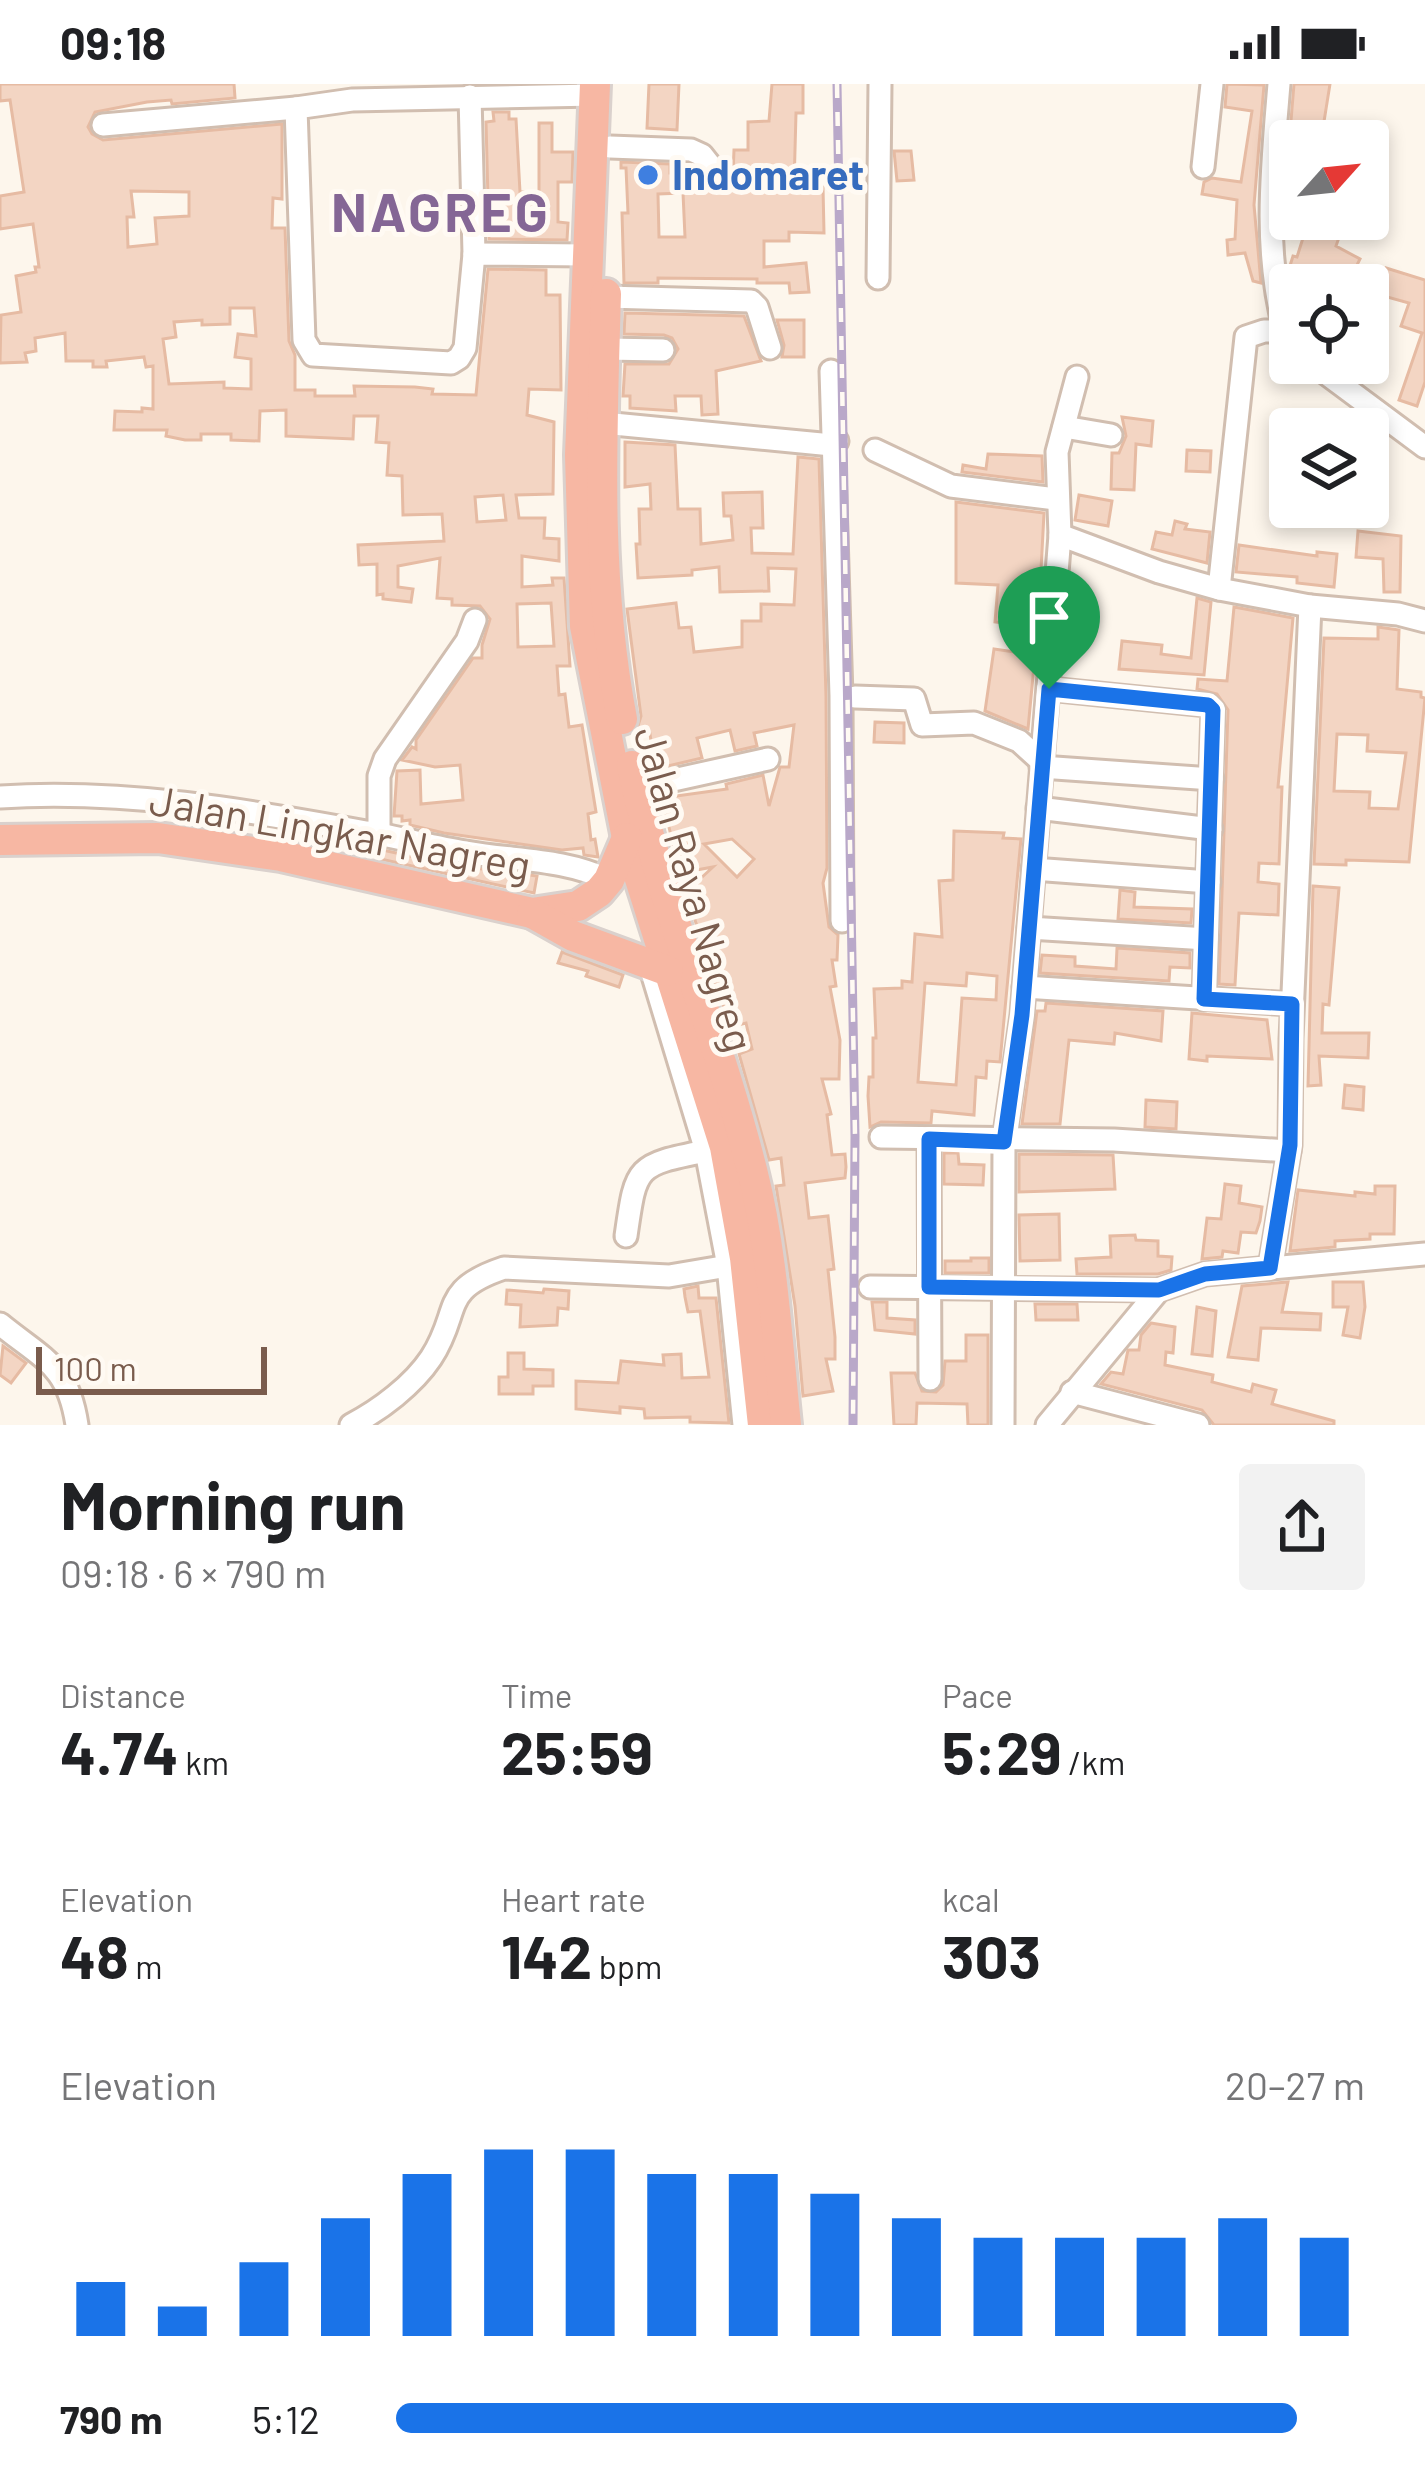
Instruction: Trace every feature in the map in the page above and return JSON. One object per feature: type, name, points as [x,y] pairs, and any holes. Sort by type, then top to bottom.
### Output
[{"type":"highway","name":"Jalan Raya Nagreg","points":[[600,88],[610,147],[601,514],[617,695],[637,788],[752,1170],[773,1293],[786,1425]]},
{"type":"highway","name":"Jalan Raya Nagreg","points":[[600,88],[587,254],[580,455],[585,626],[626,838],[659,969],[712,1100],[739,1211],[763,1425]]},
{"type":"highway","name":"Jalan Lingkar Nagreg","points":[[0,840],[158,838],[281,856],[532,913],[578,906],[609,880]]},
{"type":"highway","points":[[609,880],[626,838]]},
{"type":"highway","points":[[532,913],[573,936],[659,969]]},
{"type":"street","points":[[878,278],[880,84]]},
{"type":"street","points":[[1203,167],[1212,84]]},
{"type":"street","points":[[1272,264],[1280,84]]},
{"type":"street","points":[[103,125],[337,101],[600,88]]},
{"type":"street","points":[[296,108],[304,340],[313,355],[451,363],[465,348],[474,254],[470,96]]},
{"type":"street","points":[[610,147],[691,150],[702,155],[717,174]]},
{"type":"street","points":[[474,254],[587,254]]},
{"type":"street","points":[[606,297],[751,302],[757,307],[770,348]]},
{"type":"street","points":[[1219,589],[1244,344],[1252,333],[1269,334]]},
{"type":"street","points":[[604,349],[663,350]]},
{"type":"street","points":[[831,371],[847,696],[842,921]]},
{"type":"street","points":[[1003,1425],[1004,1142],[1024,988],[1049,689],[1060,535],[1057,452],[1077,376]]},
{"type":"street","points":[[1340,384],[1425,447]]},
{"type":"street","points":[[603,423],[834,444]]},
{"type":"street","points":[[1064,427],[1111,435]]},
{"type":"street","points":[[875,449],[950,486],[1056,499]]},
{"type":"street","points":[[1060,535],[1219,589],[1425,621]]},
{"type":"street","points":[[1270,1268],[1289,1151],[1310,605]]},
{"type":"street","points":[[379,834],[379,776],[385,759],[467,641],[475,620]]},
{"type":"street","points":[[1049,689],[1211,707],[1215,714],[1204,999]]},
{"type":"street","points":[[847,696],[914,700],[922,725],[974,723],[1019,741],[1041,764],[1213,779]]},
{"type":"street","points":[[637,788],[768,759]]},
{"type":"street","points":[[0,797],[146,800],[379,834],[466,853],[555,862],[609,880]]},
{"type":"street","points":[[1038,808],[1211,829]]},
{"type":"street","points":[[1033,869],[1209,882]]},
{"type":"street","points":[[1028,928],[1207,939]]},
{"type":"street","points":[[659,969],[706,1151],[728,1266],[744,1425]]},
{"type":"street","points":[[1024,988],[1292,1004]]},
{"type":"street","points":[[881,1137],[1114,1140],[1289,1151]]},
{"type":"street","points":[[929,1139],[930,1379]]},
{"type":"street","points":[[626,1236],[638,1174],[649,1165],[706,1151]]},
{"type":"street","points":[[870,1286],[1159,1290],[1205,1274],[1425,1254]]},
{"type":"street","points":[[351,1425],[389,1399],[432,1357],[456,1294],[479,1276],[504,1268],[669,1276],[728,1266]]},
{"type":"street","points":[[1047,1425],[1159,1290]]},
{"type":"street","points":[[0,1324],[63,1375],[73,1399],[76,1425]]},
{"type":"street","points":[[1072,1392],[1198,1425]]},
{"type":"building","points":[[0,84],[234,84],[235,98],[147,102],[95,112],[88,127],[103,140],[282,124],[282,199],[273,198],[272,228],[285,228],[295,390],[315,390],[315,396],[355,396],[354,386],[415,387],[433,389],[432,394],[476,395],[488,269],[546,270],[546,295],[560,295],[561,390],[529,389],[527,415],[554,422],[553,494],[516,495],[519,518],[545,518],[544,538],[559,539],[559,561],[522,556],[522,587],[553,585],[552,578],[564,578],[570,666],[557,666],[559,695],[565,694],[569,727],[582,725],[596,812],[588,814],[591,840],[595,839],[598,857],[584,855],[583,848],[562,850],[444,833],[394,816],[397,771],[420,770],[421,804],[463,800],[460,765],[435,767],[402,760],[412,747],[416,749],[416,740],[473,658],[482,658],[490,619],[480,606],[452,605],[452,599],[437,598],[440,558],[398,566],[398,587],[413,589],[411,602],[377,595],[377,564],[359,565],[358,545],[444,541],[442,514],[403,515],[402,476],[387,475],[389,443],[376,442],[378,416],[354,416],[353,439],[286,436],[286,410],[260,411],[259,441],[231,440],[231,434],[201,434],[201,440],[185,440],[166,436],[167,430],[114,430],[115,411],[153,409],[153,366],[146,367],[144,357],[106,361],[107,367],[93,367],[93,361],[66,361],[65,333],[35,338],[36,351],[25,353],[27,362],[0,363],[1,315],[21,312],[16,276],[39,267],[33,224],[0,229],[0,196],[24,192],[10,100],[0,101]],"holes":[[[131,191],[189,192],[189,216],[155,218],[157,244],[128,247],[127,217],[134,217]],[[230,308],[254,308],[256,336],[238,334],[235,357],[251,359],[251,389],[224,388],[224,382],[169,384],[163,339],[176,337],[174,322],[230,324]],[[503,495],[506,520],[477,522],[475,497]],[[551,603],[554,646],[518,647],[517,604]]]},
{"type":"building","points":[[649,84],[679,84],[677,130],[647,128]]},
{"type":"building","points":[[772,84],[803,84],[803,113],[796,113],[794,187],[823,187],[824,233],[789,232],[789,241],[764,241],[764,267],[806,263],[809,292],[790,293],[789,283],[757,283],[757,279],[658,278],[658,283],[624,283],[622,213],[628,213],[626,168],[621,168],[621,162],[670,164],[670,173],[690,172],[690,178],[701,178],[713,188],[725,186],[733,174],[734,150],[748,150],[748,122],[769,121]],"holes":[[[683,193],[685,237],[659,237],[658,194]]]},
{"type":"building","points":[[1227,84],[1264,85],[1254,205],[1261,283],[1253,281],[1245,253],[1228,255],[1227,240],[1235,239],[1237,200],[1202,194],[1204,182],[1212,178],[1241,182],[1252,111],[1225,107]]},
{"type":"building","points":[[1294,84],[1330,84],[1324,120],[1291,120]]},
{"type":"building","points":[[493,112],[509,112],[509,119],[516,119],[520,192],[539,192],[539,123],[552,123],[552,152],[573,152],[572,182],[558,182],[558,222],[568,223],[567,240],[489,239],[486,122],[494,121]]},
{"type":"building","points":[[894,151],[911,151],[914,180],[897,181]]},
{"type":"building","points":[[1302,240],[1338,240],[1336,246],[1360,259],[1358,264],[1291,264],[1293,256],[1297,257]]},
{"type":"building","points":[[1389,269],[1425,280],[1425,382],[1417,406],[1399,400],[1422,333],[1401,326],[1409,303],[1389,297]]},
{"type":"building","points":[[625,313],[744,316],[761,361],[716,371],[718,414],[702,415],[701,396],[675,396],[676,411],[630,408],[630,396],[623,396],[625,364],[669,364],[678,349],[664,335],[624,334]]},
{"type":"building","points":[[777,320],[804,320],[804,357],[782,357]]},
{"type":"building","points":[[1122,417],[1153,421],[1151,446],[1136,444],[1134,490],[1111,489],[1112,453],[1119,453],[1126,436]]},
{"type":"building","points":[[625,442],[675,445],[678,509],[700,509],[701,544],[733,540],[731,516],[724,516],[723,493],[762,492],[763,528],[751,528],[752,553],[793,554],[798,457],[819,459],[826,696],[827,868],[823,883],[829,927],[838,935],[837,960],[832,960],[836,986],[830,987],[840,1040],[839,1079],[822,1079],[831,1114],[827,1115],[832,1155],[845,1154],[846,1167],[845,1178],[805,1183],[809,1218],[828,1216],[835,1359],[826,1359],[833,1391],[803,1396],[776,1186],[784,1185],[781,1158],[769,1160],[739,1054],[752,1049],[746,1023],[730,1027],[692,911],[700,907],[686,892],[713,867],[680,873],[662,798],[727,789],[726,784],[763,775],[769,806],[780,767],[789,767],[794,725],[754,733],[757,746],[735,751],[730,730],[697,738],[702,758],[655,769],[650,734],[637,737],[636,732],[641,716],[627,609],[676,603],[679,628],[691,627],[694,652],[742,647],[742,621],[761,621],[761,604],[794,605],[796,569],[768,568],[769,591],[720,592],[719,567],[692,570],[692,575],[638,578],[639,509],[651,509],[650,484],[625,487]],"holes":[[[732,839],[754,859],[737,877],[704,844]]]},
{"type":"building","points":[[1187,450],[1211,451],[1210,472],[1186,471]]},
{"type":"building","points":[[988,454],[1042,456],[1043,482],[962,472],[963,465],[986,469]]},
{"type":"building","points":[[1079,495],[1112,501],[1108,526],[1075,520]]},
{"type":"building","points":[[956,502],[1044,513],[1038,627],[995,622],[998,585],[956,583]]},
{"type":"building","points":[[1175,521],[1187,524],[1185,529],[1210,532],[1207,563],[1152,549],[1156,532],[1172,535]]},
{"type":"building","points":[[1358,531],[1401,536],[1400,592],[1384,592],[1383,559],[1356,557]]},
{"type":"building","points":[[1239,545],[1317,556],[1317,552],[1337,554],[1334,587],[1297,583],[1297,577],[1236,572]]},
{"type":"building","points":[[1197,598],[1211,602],[1204,675],[1119,669],[1122,641],[1162,645],[1161,654],[1191,658]]},
{"type":"building","points":[[1234,607],[1293,618],[1278,787],[1282,787],[1279,864],[1259,863],[1258,882],[1279,884],[1278,915],[1239,913],[1235,985],[1219,984],[1228,710],[1217,694],[1197,689],[1198,679],[1227,681]]},
{"type":"building","points":[[1378,627],[1399,630],[1397,689],[1421,692],[1425,698],[1409,862],[1314,864],[1324,638],[1378,639]],"holes":[[[1337,734],[1368,735],[1367,751],[1406,753],[1398,809],[1369,808],[1370,792],[1334,791]]]},
{"type":"building","points":[[994,649],[1035,655],[1028,729],[985,711]]},
{"type":"building","points":[[875,722],[904,723],[904,743],[874,742]]},
{"type":"building","points":[[954,831],[1004,833],[1003,838],[1021,839],[1000,1062],[987,1061],[986,1078],[976,1077],[974,1115],[932,1111],[931,1123],[881,1122],[870,1127],[874,989],[902,988],[902,981],[912,982],[915,934],[942,937],[939,881],[953,880]],"holes":[[[967,973],[997,976],[996,1000],[962,998],[956,1085],[918,1082],[925,983],[966,986]]]},
{"type":"building","points":[[378,849],[537,876],[534,893],[376,858]]},
{"type":"building","points":[[1313,886],[1339,888],[1329,1005],[1323,1004],[1322,1033],[1369,1033],[1368,1058],[1319,1056],[1321,1085],[1308,1086]]},
{"type":"building","points":[[1120,890],[1135,892],[1134,907],[1192,909],[1191,923],[1118,919]]},
{"type":"building","points":[[1117,948],[1190,953],[1190,968],[1170,967],[1169,981],[1040,973],[1042,955],[1075,957],[1075,966],[1116,969]]},
{"type":"building","points":[[562,952],[623,975],[619,987],[558,963]]},
{"type":"building","points":[[1046,1003],[1163,1011],[1161,1041],[1115,1033],[1114,1044],[1069,1040],[1060,1124],[1022,1124],[1037,1011],[1045,1011]]},
{"type":"building","points":[[1192,1013],[1267,1020],[1272,1059],[1189,1059]]},
{"type":"building","points":[[1345,1085],[1364,1087],[1363,1110],[1343,1108]]},
{"type":"building","points":[[1146,1100],[1177,1102],[1176,1129],[1145,1127]]},
{"type":"building","points":[[944,1153],[958,1153],[959,1164],[984,1165],[983,1185],[944,1184]]},
{"type":"building","points":[[1019,1154],[1113,1155],[1115,1189],[1019,1192]]},
{"type":"building","points":[[1225,1184],[1241,1186],[1239,1203],[1262,1207],[1260,1221],[1256,1233],[1241,1232],[1238,1253],[1223,1251],[1222,1257],[1202,1259],[1207,1218],[1221,1219]]},
{"type":"building","points":[[1375,1186],[1395,1186],[1394,1234],[1370,1234],[1370,1239],[1335,1241],[1335,1247],[1290,1251],[1298,1190],[1355,1196],[1355,1192],[1375,1194]]},
{"type":"building","points":[[1059,1214],[1060,1260],[1020,1261],[1019,1215]]},
{"type":"building","points":[[1135,1235],[1136,1240],[1158,1241],[1158,1256],[1172,1257],[1171,1270],[1077,1274],[1076,1259],[1111,1257],[1110,1236]]},
{"type":"building","points":[[989,1258],[989,1273],[945,1273],[945,1261]]},
{"type":"building","points":[[1288,1282],[1282,1312],[1321,1314],[1320,1330],[1261,1328],[1258,1360],[1228,1357],[1242,1286]]},
{"type":"building","points":[[1333,1282],[1363,1282],[1360,1338],[1343,1335],[1348,1307],[1333,1307]]},
{"type":"building","points":[[698,1286],[699,1298],[716,1298],[729,1423],[690,1422],[690,1417],[645,1418],[644,1409],[620,1407],[620,1413],[576,1409],[576,1381],[618,1383],[621,1361],[664,1365],[663,1355],[681,1354],[682,1378],[709,1377],[700,1311],[688,1312],[684,1289]]},
{"type":"building","points":[[544,1289],[569,1291],[568,1309],[558,1308],[557,1325],[520,1327],[521,1305],[506,1304],[507,1290],[543,1293]]},
{"type":"building","points":[[872,1302],[887,1302],[887,1318],[915,1320],[915,1334],[875,1330]]},
{"type":"building","points":[[1035,1304],[1077,1304],[1078,1320],[1036,1320]]},
{"type":"building","points":[[1197,1307],[1216,1311],[1212,1356],[1192,1354]]},
{"type":"building","points":[[1151,1323],[1175,1327],[1173,1353],[1166,1352],[1165,1365],[1213,1375],[1212,1382],[1251,1392],[1253,1384],[1276,1390],[1272,1404],[1334,1421],[1334,1425],[1214,1425],[1202,1410],[1101,1384],[1111,1372],[1123,1374],[1128,1350],[1139,1350],[1141,1335]]},
{"type":"building","points":[[966,1335],[988,1335],[988,1425],[968,1425],[967,1404],[917,1403],[916,1425],[894,1425],[891,1373],[915,1373],[922,1391],[936,1392],[943,1385],[945,1361],[966,1361]]},
{"type":"building","points":[[3,1346],[26,1363],[11,1383],[0,1375]]},
{"type":"building","points":[[508,1353],[524,1353],[524,1369],[553,1370],[553,1386],[533,1386],[533,1394],[499,1394],[499,1377],[508,1377]]},
{"type":"railway","points":[[837,84],[855,1136],[853,1425]]},
{"type":"place","name":"Indomaret","points":[[648,175]]},
{"type":"district","name":"NAGREG","points":[[441,213]]},
{"type":"route","points":[[1049,689],[1208,705],[1215,714],[1204,999],[1292,1004],[1290,1145],[1270,1268],[1205,1274],[1159,1290],[929,1287],[929,1139],[1004,1142],[1022,1015],[1049,689]]}]
